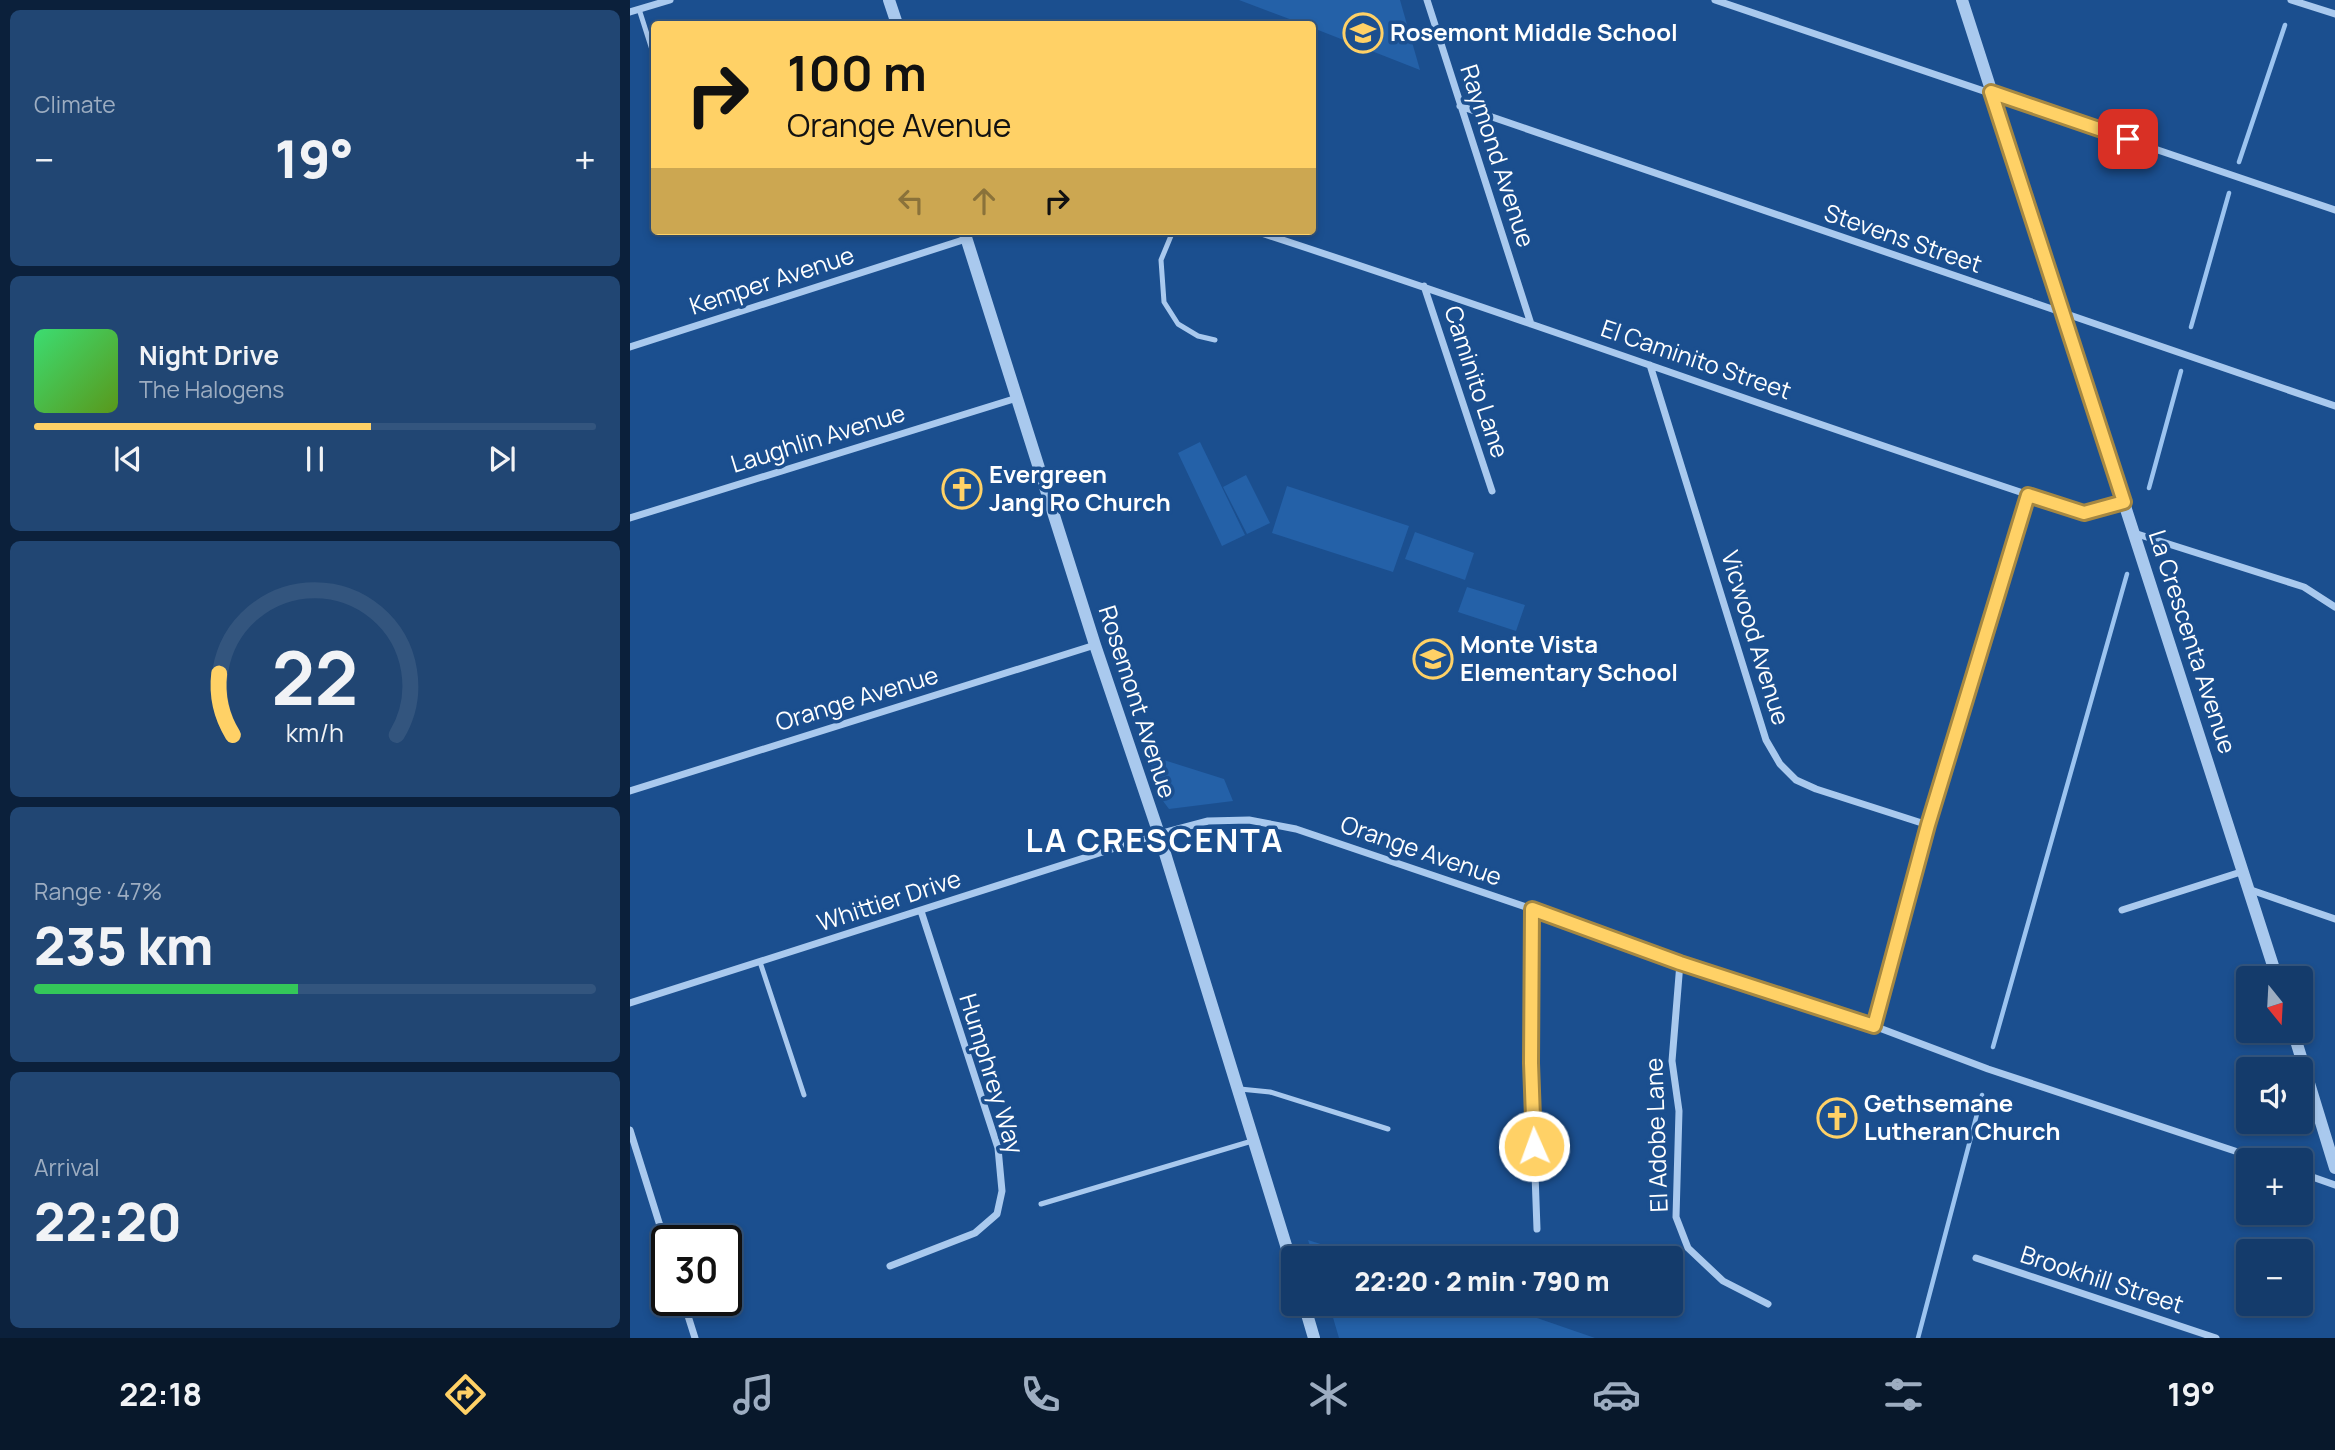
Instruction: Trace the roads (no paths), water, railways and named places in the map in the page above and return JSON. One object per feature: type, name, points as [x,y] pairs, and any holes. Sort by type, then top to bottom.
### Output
[{"type":"street","points":[[630,12],[670,0]]},
{"type":"street","points":[[889,0],[896,21]]},
{"type":"street","name":"Raymond Avenue","points":[[1427,0],[1531,324]]},
{"type":"street","points":[[1715,0],[2335,210]]},
{"type":"street","name":"La Crescenta Avenue","points":[[1962,0],[2273,966]]},
{"type":"street","points":[[2291,0],[2335,14]]},
{"type":"street","name":"Stevens Street","points":[[1460,106],[2335,405]]},
{"type":"street","name":"Kemper Avenue","points":[[630,347],[965,235]]},
{"type":"street","name":"Rosemont Avenue","points":[[965,235],[1095,645],[1159,834],[1286,1246]]},
{"type":"street","name":"El Caminito Street","points":[[1267,235],[1424,286],[2084,513],[2124,502]]},
{"type":"street","name":"Caminito Lane","points":[[1424,286],[1492,491]]},
{"type":"street","name":"Vicwood Avenue","points":[[1650,365],[1766,740],[1780,764],[1796,780],[1816,789],[1928,825]]},
{"type":"street","name":"Laughlin Avenue","points":[[630,518],[1018,398]]},
{"type":"street","points":[[1874,1026],[1928,825],[2028,495]]},
{"type":"street","points":[[2134,533],[2304,587],[2335,607]]},
{"type":"street","name":"Orange Avenue","points":[[630,791],[1095,645]]},
{"type":"street","name":"Orange Avenue","points":[[1159,834],[1208,821],[1249,820],[1296,829],[1532,909],[1680,963],[1874,1026],[1988,1069],[2236,1151]]},
{"type":"street","name":"Whittier Drive","points":[[630,1003],[1159,834]]},
{"type":"street","points":[[2122,910],[2244,872]]},
{"type":"street","points":[[2250,890],[2335,919]]},
{"type":"street","points":[[1532,909],[1531,1063],[1537,1229]]},
{"type":"street","name":"Humphrey Way","points":[[890,1266],[975,1233],[998,1214],[1002,1191],[998,1148],[921,911]]},
{"type":"street","name":"El Adobe Lane","points":[[1680,963],[1672,1061],[1679,1111],[1676,1217],[1688,1248],[1723,1281],[1768,1304]]},
{"type":"street","points":[[2297,1043],[2335,1168]]},
{"type":"street","points":[[630,1130],[660,1225]]},
{"type":"street","points":[[2313,1177],[2335,1185]]},
{"type":"street","name":"Brookhill Street","points":[[1976,1258],[2216,1338]]},
{"type":"street","points":[[688,1316],[695,1338]]},
{"type":"street","points":[[1308,1316],[1314,1338]]},
{"type":"lane","points":[[639,9],[651,47]]},
{"type":"lane","points":[[1170,235],[1161,260],[1164,302],[1178,324],[1198,336],[1215,340]]},
{"type":"lane","points":[[760,962],[804,1095]]},
{"type":"lane","points":[[1240,1089],[1270,1092],[1388,1129]]},
{"type":"lane","points":[[1041,1204],[1255,1140]]},
{"type":"waterway","points":[[2239,162],[2285,25]]},
{"type":"waterway","points":[[2191,327],[2229,193]]},
{"type":"waterway","points":[[2149,488],[2181,371]]},
{"type":"waterway","points":[[1993,1047],[2127,574]]},
{"type":"waterway","points":[[1918,1338],[1982,1095]]},
{"type":"place","name":"Rosemont Middle School","points":[[1363,33]]},
{"type":"place","name":"Evergreen Jang Ro Church","points":[[962,489]]},
{"type":"place","name":"Monte Vista Elementary School","points":[[1433,659]]},
{"type":"place","name":"Gethsemane Lutheran Church","points":[[1837,1118]]},
{"type":"district","name":"LA CRESCENTA","points":[[1155,841]]}]
